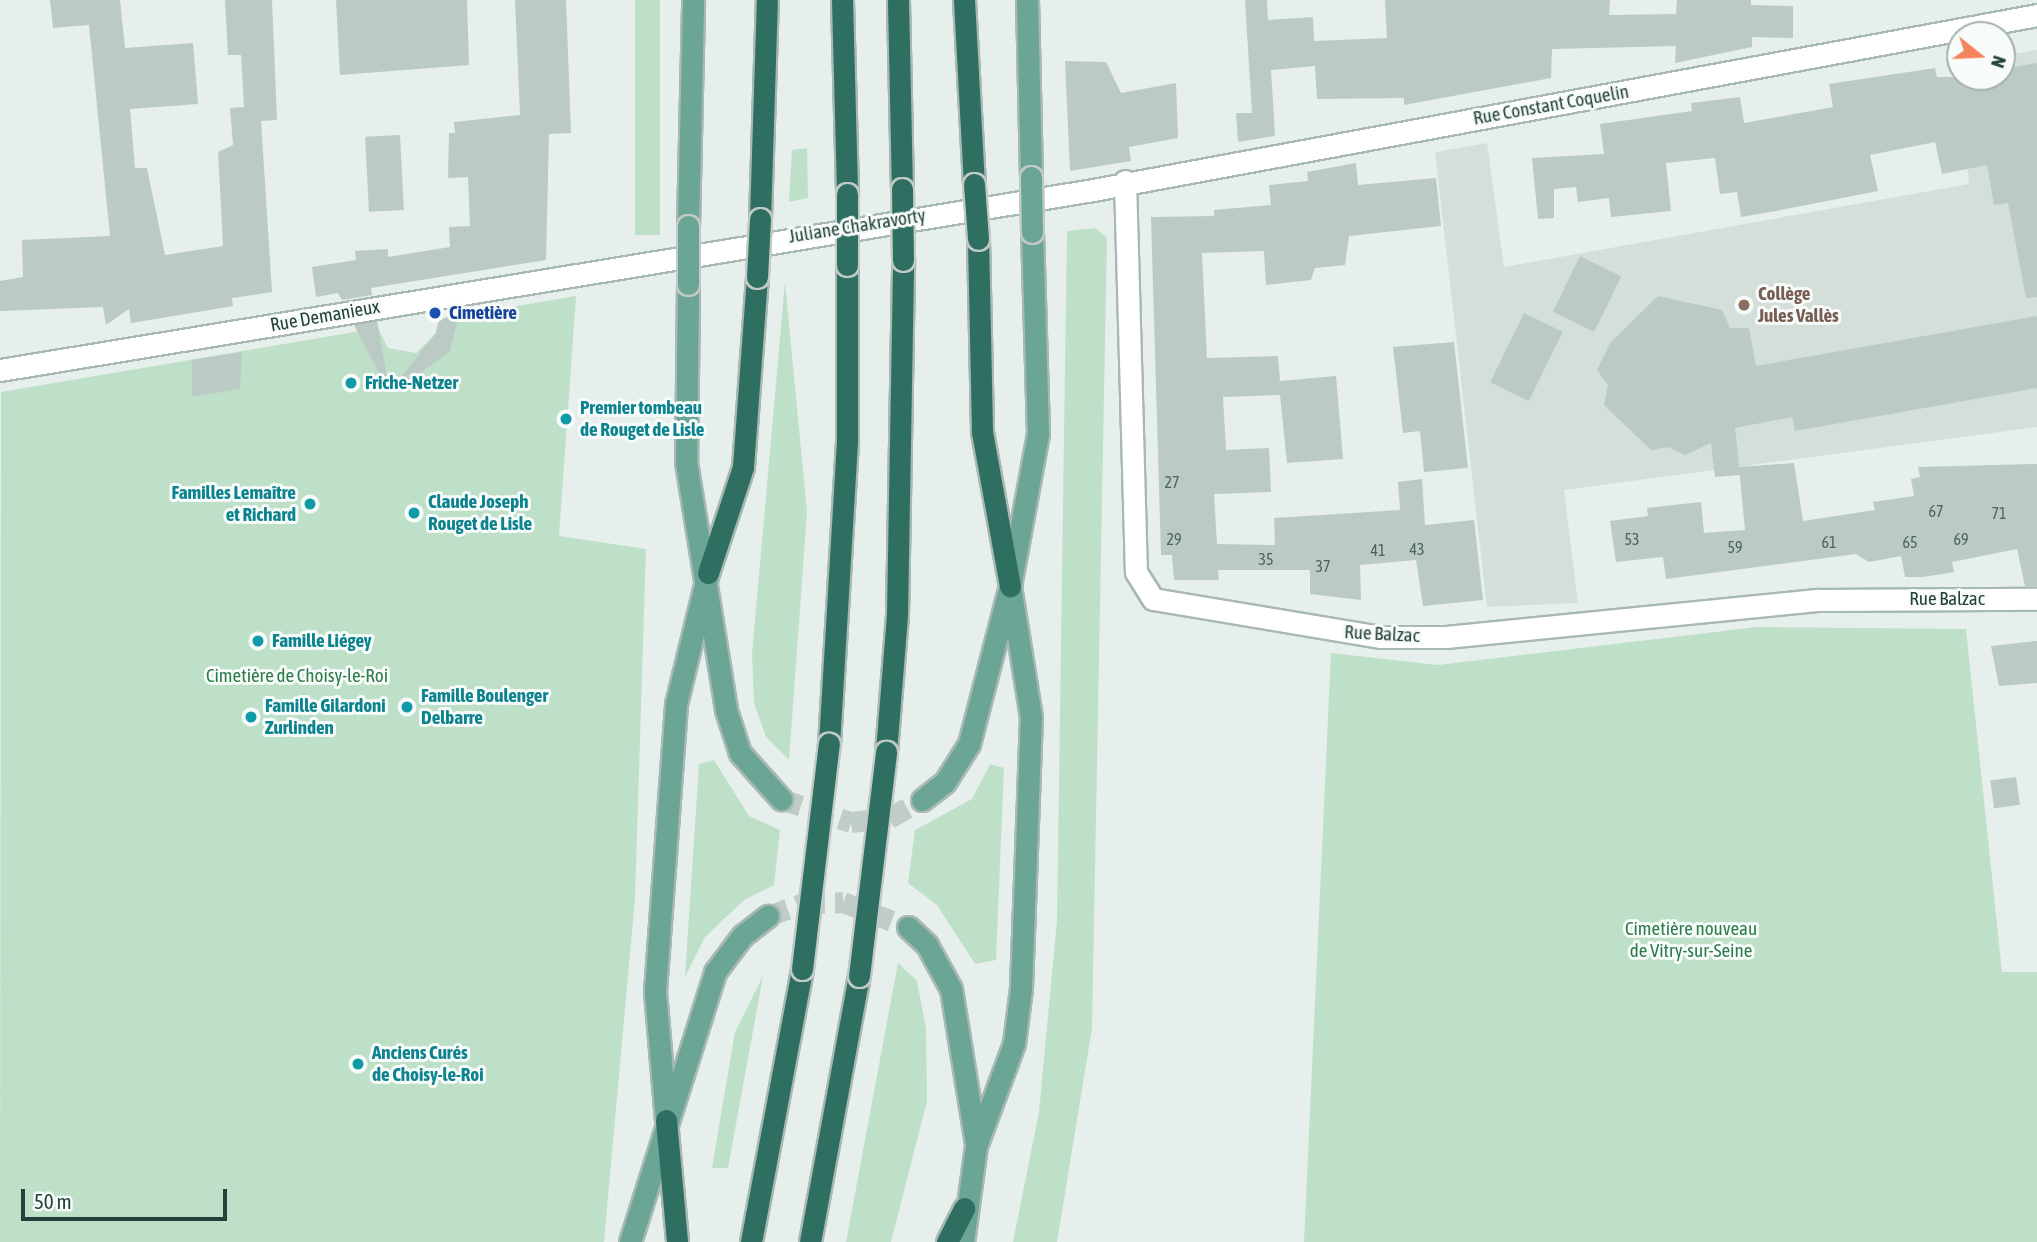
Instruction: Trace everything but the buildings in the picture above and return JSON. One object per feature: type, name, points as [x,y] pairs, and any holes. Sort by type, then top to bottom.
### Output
[{"type":"highway","points":[[708,573],[743,467],[760,219],[767,0]]},
{"type":"highway","points":[[751,1242],[802,969],[829,744],[847,441],[847,194],[842,0]]},
{"type":"highway","points":[[810,1242],[859,976],[886,752],[897,614],[903,260],[898,0]]},
{"type":"highway","points":[[964,0],[978,239],[982,432],[1010,586]]},
{"type":"highway","points":[[666,1120],[677,1242]]},
{"type":"highway","points":[[947,1242],[964,1208]]},
{"type":"main road","points":[[694,0],[686,462],[708,573],[733,734],[752,773],[781,799]]},
{"type":"main road","points":[[922,800],[944,782],[969,744],[1010,586],[1038,433],[1027,0]]},
{"type":"main road","points":[[666,1120],[655,991],[676,704],[708,573]]},
{"type":"main road","points":[[963,1242],[964,1208],[976,1146],[1014,1043],[1028,884],[1031,717],[1010,586]]},
{"type":"main road","points":[[631,1242],[666,1120],[715,972],[741,936],[768,916]]},
{"type":"main road","points":[[908,927],[935,956],[951,989],[976,1146]]},
{"type":"street","name":"Rue Constant Coquelin","points":[[1065,192],[2037,15]]},
{"type":"street","name":"Rue Balzac","points":[[1125,181],[1136,572],[1153,599],[1256,614],[1292,627],[1393,637],[1819,600],[2037,599]]},
{"type":"street","name":"Juliane Chakravorty","points":[[650,263],[1065,192]]},
{"type":"street","name":"Rue Demanieux","points":[[0,370],[650,263]]},
{"type":"shaded area","name":"Collège Jules Vallès","points":[[2037,50],[2037,427],[1564,490],[1578,603],[1487,607],[1435,152],[1487,143],[1504,267],[1969,184],[1959,91],[2016,91],[2016,54]]},
{"type":"green space","points":[[635,0],[660,0],[660,235],[635,235]]},
{"type":"green space","points":[[807,148],[808,198],[789,202],[792,150]]},
{"type":"green space","points":[[1096,228],[1107,238],[1092,1028],[1057,1242],[1013,1242],[1039,1112],[1057,920],[1067,231]]},
{"type":"green space","points":[[785,282],[807,512],[789,760],[766,737],[754,703],[752,654]]},
{"type":"green space","name":"Cimetière de Choisy-le-Roi","points":[[576,296],[559,536],[646,549],[635,898],[604,1242],[0,1242],[1,392],[378,328],[388,348],[416,353],[436,333],[439,319]]},
{"type":"green space","name":"Cimetière nouveau de Vitry-sur-Seine","points":[[1757,627],[1966,629],[2002,972],[2037,972],[2037,1242],[1304,1242],[1331,653],[1438,665]]},
{"type":"green space","points":[[714,760],[749,816],[780,830],[774,885],[744,900],[705,937],[685,977],[699,764]]},
{"type":"green space","points":[[990,764],[1004,768],[996,960],[975,964],[937,905],[908,883],[915,830],[972,799]]},
{"type":"green space","points":[[898,963],[917,981],[926,1029],[927,1101],[891,1242],[846,1242]]},
{"type":"green space","points":[[763,976],[728,1168],[712,1168],[735,1032]]},
{"type":"tunnel","points":[[781,799],[851,822],[889,818],[922,800]]},
{"type":"tunnel","points":[[768,916],[804,903],[843,902],[908,927]]},
{"type":"place","name":"Collège Jules Vallès","points":[[1744,305]]},
{"type":"place","name":"Cimetière","points":[[435,313]]},
{"type":"place","name":"Friche-Netzer","points":[[351,383]]},
{"type":"place","name":"Premier tombeau de Rouget de Lisle","points":[[566,419]]},
{"type":"place","name":"Familles Lemaître et Richard","points":[[310,504]]},
{"type":"place","name":"Claude Joseph Rouget de Lisle","points":[[414,513]]},
{"type":"place","name":"Famille Liégey","points":[[258,641]]},
{"type":"place","name":"Famille Boulenger Delbarre","points":[[407,707]]},
{"type":"place","name":"Famille Gilardoni Zurlinden","points":[[251,717]]},
{"type":"place","name":"Anciens Curés de Choisy-le-Roi","points":[[358,1064]]}]
